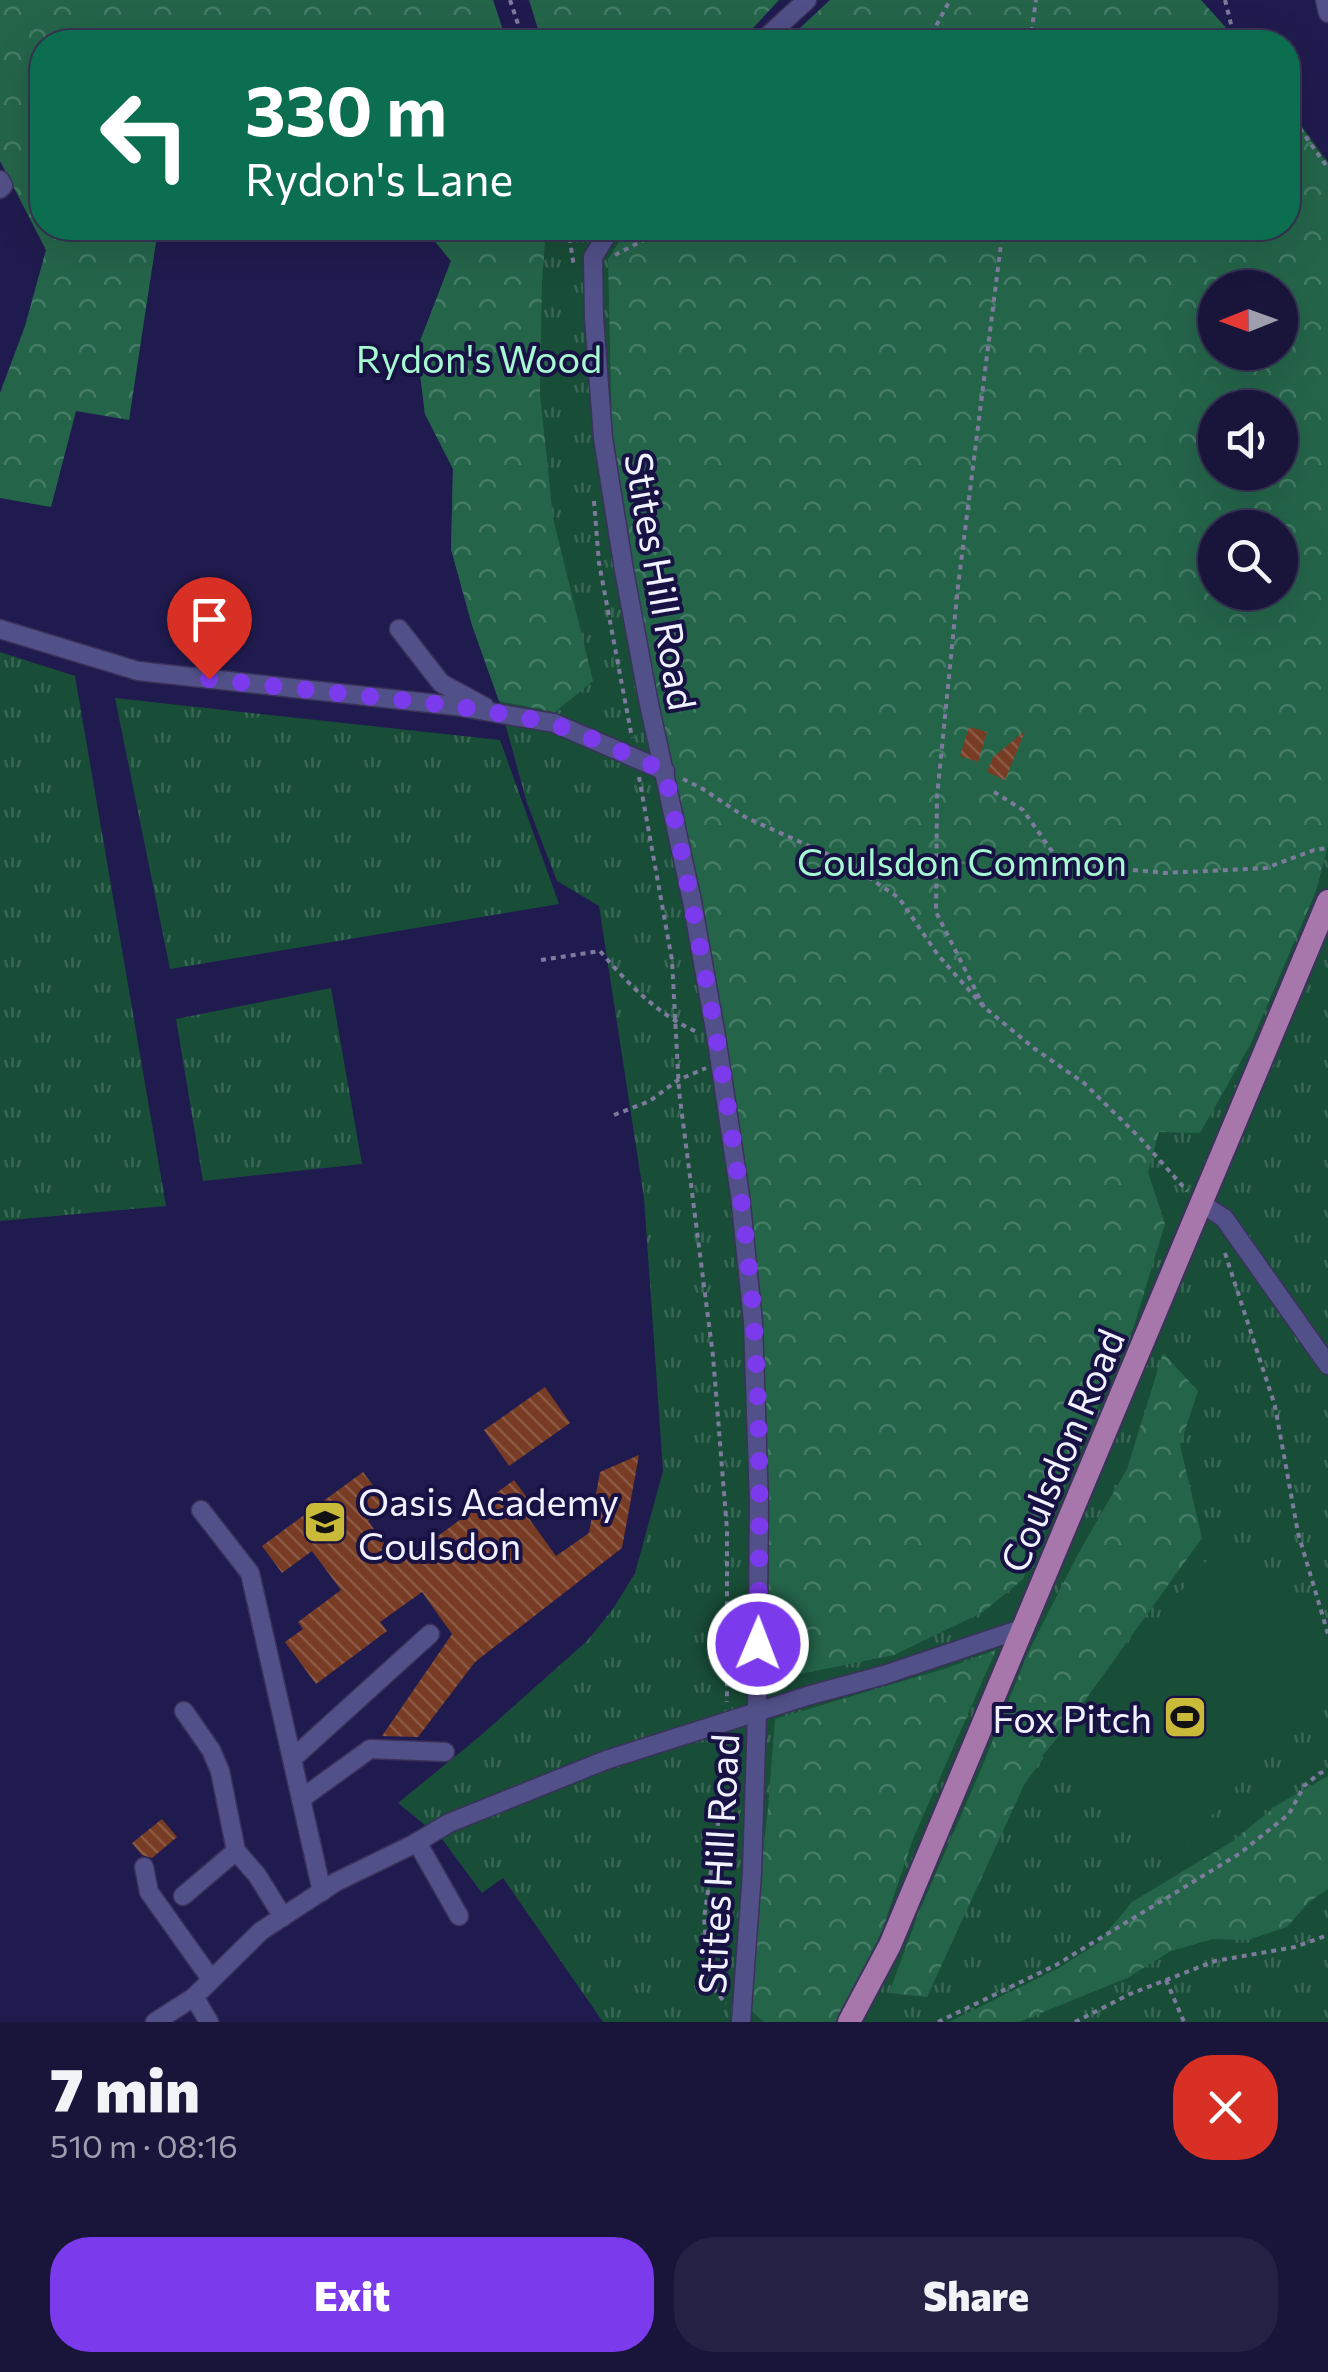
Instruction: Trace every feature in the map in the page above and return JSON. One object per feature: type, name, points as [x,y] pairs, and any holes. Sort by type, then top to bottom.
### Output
[{"type":"main road","name":"Coulsdon Road","points":[[850,2022],[890,1945],[1328,901]]},
{"type":"street","points":[[774,30],[807,0]]},
{"type":"street","points":[[1326,0],[1328,13]]},
{"type":"street","points":[[0,180],[0,189]]},
{"type":"street","name":"Stites Hill Road","points":[[604,240],[593,257],[603,438],[648,698],[716,1036],[746,1242],[753,1322],[759,1503],[757,1713],[752,1873],[741,2020]]},
{"type":"street","points":[[0,629],[138,671],[494,712],[554,724],[665,771]]},
{"type":"street","points":[[399,629],[441,683],[494,712]]},
{"type":"street","points":[[1202,1204],[1224,1218],[1328,1364]]},
{"type":"street","points":[[201,1510],[250,1573],[322,1892]]},
{"type":"street","points":[[155,2022],[194,1997],[261,1932],[283,1917],[465,1816],[606,1760],[807,1696],[884,1676],[1021,1629]]},
{"type":"street","points":[[292,1759],[430,1634]]},
{"type":"street","points":[[184,1711],[211,1750],[220,1771],[236,1851],[283,1917]]},
{"type":"street","points":[[301,1799],[370,1750],[445,1752]]},
{"type":"street","points":[[417,1842],[459,1916]]},
{"type":"street","points":[[182,1896],[236,1851]]},
{"type":"street","points":[[144,1868],[149,1892],[211,1979]]},
{"type":"street","points":[[194,1997],[209,2022]]},
{"type":"path","points":[[510,0],[520,30]]},
{"type":"path","points":[[933,30],[950,0]]},
{"type":"path","points":[[1032,30],[1036,0]]},
{"type":"path","points":[[1225,0],[1232,30]]},
{"type":"path","points":[[1300,129],[1328,168]]},
{"type":"path","points":[[984,1007],[936,912],[937,797],[958,586],[1001,240]]},
{"type":"path","points":[[636,759],[672,960],[678,1080],[712,1356],[726,1530],[727,1722],[704,1918],[710,1984],[741,2020]]},
{"type":"path","points":[[665,771],[703,788],[745,816],[849,864],[899,898],[938,955],[984,1007],[1084,1083],[1202,1204]]},
{"type":"path","points":[[994,792],[1023,810],[1056,857],[1082,865],[1164,873],[1266,868],[1328,848]]},
{"type":"path","points":[[542,960],[600,952],[648,1001],[692,1031],[716,1036]]},
{"type":"path","points":[[614,1115],[650,1101],[700,1069],[720,1066]]},
{"type":"path","points":[[1222,1244],[1274,1406],[1298,1533],[1328,1634]]},
{"type":"path","points":[[938,2022],[1056,1965],[1239,1854],[1289,1814],[1304,1786],[1328,1771]]},
{"type":"path","points":[[1075,2022],[1130,1994],[1215,1961],[1295,1947],[1328,1934]]},
{"type":"path","points":[[1166,1980],[1184,2022]]},
{"type":"green space","points":[[0,0],[493,0],[503,30],[30,30],[30,219],[0,161]]},
{"type":"green space","points":[[529,0],[779,0],[751,30],[538,30]]},
{"type":"green space","points":[[830,0],[1201,0],[1228,30],[798,30]]},
{"type":"green space","name":"Coulsdon Common","points":[[1300,124],[1328,162],[1328,2022],[603,2022],[503,1878],[482,1893],[442,1839],[398,1803],[587,1641],[613,1609],[635,1573],[663,1471],[644,1198],[599,906],[557,881],[527,803],[451,549],[453,469],[425,414],[417,349],[451,261],[434,240],[1300,240]]},
{"type":"green space","points":[[1300,125],[1328,166],[1328,846],[1316,891],[1250,1045],[1200,1133],[1159,1132],[1148,1172],[1165,1224],[1133,1329],[1023,1579],[983,1612],[894,1655],[790,1676],[775,1660],[765,1610],[762,1384],[697,900],[656,698],[612,437],[608,259],[620,240],[1300,240]]},
{"type":"green space","points":[[41,240],[156,240],[129,420],[76,411],[51,507],[0,498],[0,393],[25,326],[46,250]]},
{"type":"green space","name":"Rydon's Wood","points":[[434,240],[545,240],[540,394],[553,518],[593,681],[555,712],[499,701],[451,549],[453,469],[425,414],[417,349],[451,261]]},
{"type":"green space","points":[[0,652],[75,676],[166,1206],[0,1221]]},
{"type":"green space","points":[[115,698],[500,740],[559,904],[170,969]]},
{"type":"green space","points":[[331,988],[362,1164],[203,1181],[176,1019]]},
{"type":"green space","points":[[1163,1353],[1198,1391],[1180,1445],[1202,1538],[1024,1785],[927,1997],[889,1993],[1027,1655],[1127,1469]]},
{"type":"green space","name":"Fox Pitch","points":[[1226,1538],[1328,1625],[1328,1678],[1170,1864],[1042,1756]]},
{"type":"green space","points":[[996,1650],[913,1839],[882,1931],[837,2022],[764,2022],[746,2006],[775,1719]]},
{"type":"green space","points":[[1328,1776],[1328,1889],[1309,1902],[1287,1927],[1247,1940],[1213,1939],[1171,1951],[1127,1978],[1019,2022],[949,2022],[1059,1968],[1098,1943],[1132,1902],[1233,1841],[1277,1805]]},
{"type":"building","points":[[969,727],[987,732],[978,762],[960,756]]},
{"type":"building","points":[[1025,731],[1005,780],[987,772],[993,757]]},
{"type":"building","points":[[545,1387],[570,1423],[509,1466],[484,1430]]},
{"type":"building","points":[[639,1455],[622,1548],[475,1662],[418,1737],[382,1736],[452,1634],[422,1592],[380,1622],[387,1631],[316,1684],[285,1642],[303,1629],[298,1622],[341,1590],[312,1551],[282,1573],[262,1546],[363,1472],[388,1506],[368,1521],[400,1564],[514,1480],[531,1503],[525,1513],[556,1556],[589,1533],[600,1472]]},
{"type":"building","points":[[162,1819],[177,1837],[152,1858],[142,1855],[132,1843]]},
{"type":"place","name":"Oasis Academy Coulsdon","points":[[325,1522]]},
{"type":"place","name":"Fox Pitch","points":[[1185,1717]]},
{"type":"route","points":[[209,679],[456,706],[527,718],[584,735],[665,771],[716,1036],[748,1258],[756,1384],[758,1644]]}]
